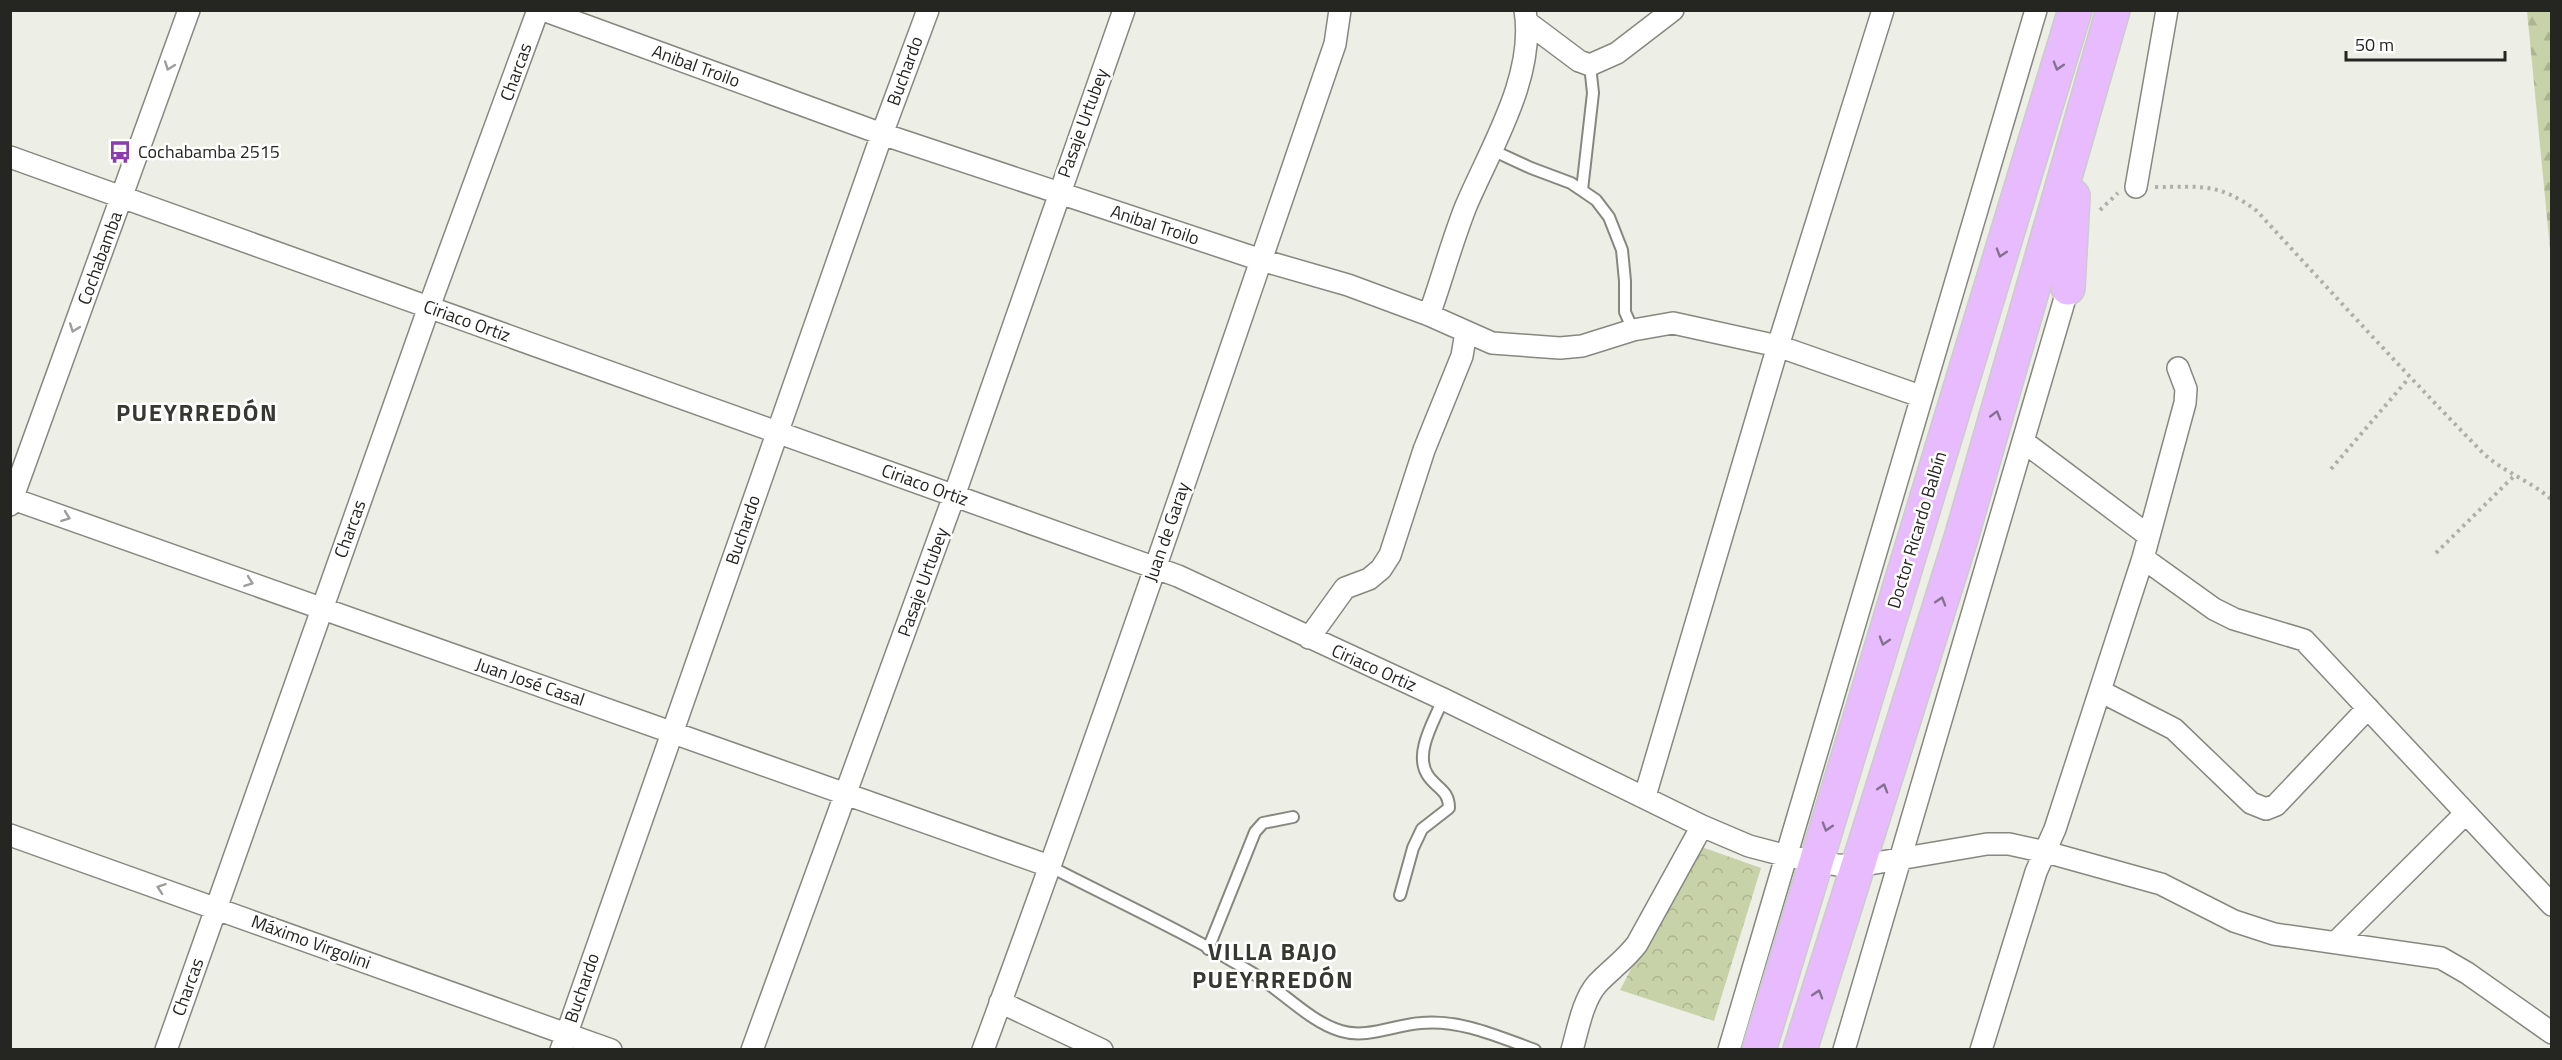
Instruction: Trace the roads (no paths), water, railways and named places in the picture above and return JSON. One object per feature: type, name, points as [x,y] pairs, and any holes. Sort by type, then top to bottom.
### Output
[{"type":"main road","name":"Doctor Ricardo Balbín","points":[[1759,1050],[1802,858],[2075,10]]},
{"type":"main road","points":[[1800,1050],[1961,538],[2113,10]]},
{"type":"main road","points":[[2068,288],[2075,142]]},
{"type":"street","name":"Cochabamba","points":[[11,500],[189,10]]},
{"type":"street","name":"Anibal Troilo","points":[[541,10],[882,134],[1262,260],[1348,285],[1429,315],[1492,343],[1560,348],[1582,346],[1633,330],[1672,323],[1778,346],[1920,396]]},
{"type":"street","name":"Charcas","points":[[166,1050],[429,307],[541,10]]},
{"type":"street","name":"Buchardo","points":[[564,1042],[882,134],[928,10]]},
{"type":"street","name":"Pasaje Urtubey","points":[[752,1050],[954,496],[1058,193],[1124,10]]},
{"type":"street","name":"Juan de Garay","points":[[983,1050],[1262,260],[1335,44],[1340,10]]},
{"type":"street","points":[[1526,16],[1579,61],[1590,65],[1617,53],[1673,10]]},
{"type":"street","points":[[1645,796],[1778,346],[1883,10]]},
{"type":"street","points":[[1729,1050],[1802,858],[1920,396],[2036,10]]},
{"type":"street","points":[[2136,187],[2168,10]]},
{"type":"street","points":[[1429,315],[1466,208],[1524,63],[1526,16]]},
{"type":"street","name":"Ciriaco Ortiz","points":[[10,157],[1178,576],[1443,699],[1645,796],[1702,826],[1749,846],[1837,865],[1858,866],[2001,843],[2046,852],[2161,884],[2255,929],[2274,934],[2441,958],[2467,973],[2552,1033]]},
{"type":"street","points":[[1844,1050],[2068,288]]},
{"type":"street","points":[[1309,638],[1345,588],[1369,579],[1381,569],[1390,555],[1435,419],[1462,356],[1466,332]]},
{"type":"street","points":[[1980,1050],[2036,872],[2046,852],[2143,558],[2185,403],[2186,389],[2178,368]]},
{"type":"street","points":[[2024,442],[2149,536]]},
{"type":"street","name":"Juan José Casal","points":[[11,500],[1049,866]]},
{"type":"street","points":[[2143,558],[2214,609],[2234,619],[2304,640],[2552,905]]},
{"type":"street","points":[[2100,691],[2174,729],[2251,803],[2266,809],[2276,805],[2368,708]]},
{"type":"street","points":[[2336,942],[2466,813]]},
{"type":"street","points":[[1572,1050],[1588,1000],[1596,985],[1627,958],[1637,944],[1702,826]]},
{"type":"street","name":"Máximo Virgolini","points":[[10,835],[216,908],[564,1042],[611,1050]]},
{"type":"street","points":[[1000,1002],[1102,1050]]},
{"type":"lane","points":[[1582,190],[1593,93],[1590,65]]},
{"type":"lane","points":[[1491,150],[1571,183],[1596,200],[1609,216],[1622,250],[1625,312],[1633,330]]},
{"type":"lane","points":[[1400,895],[1413,848],[1422,829],[1449,808],[1449,800],[1443,789],[1428,776],[1423,763],[1425,746],[1443,699]]},
{"type":"lane","points":[[1208,949],[1255,832],[1263,822],[1293,817]]},
{"type":"lane","points":[[1049,866],[1255,974],[1324,1024],[1340,1031],[1358,1035],[1421,1023],[1444,1023],[1466,1026],[1535,1050]]},
{"type":"place","name":"Cochabamba 2515","points":[[120,152]]},
{"type":"district","name":"PUEYRREDÓN","points":[[197,413]]},
{"type":"district","name":"VILLA BAJO PUEYRREDÓN","points":[[1273,966]]}]
